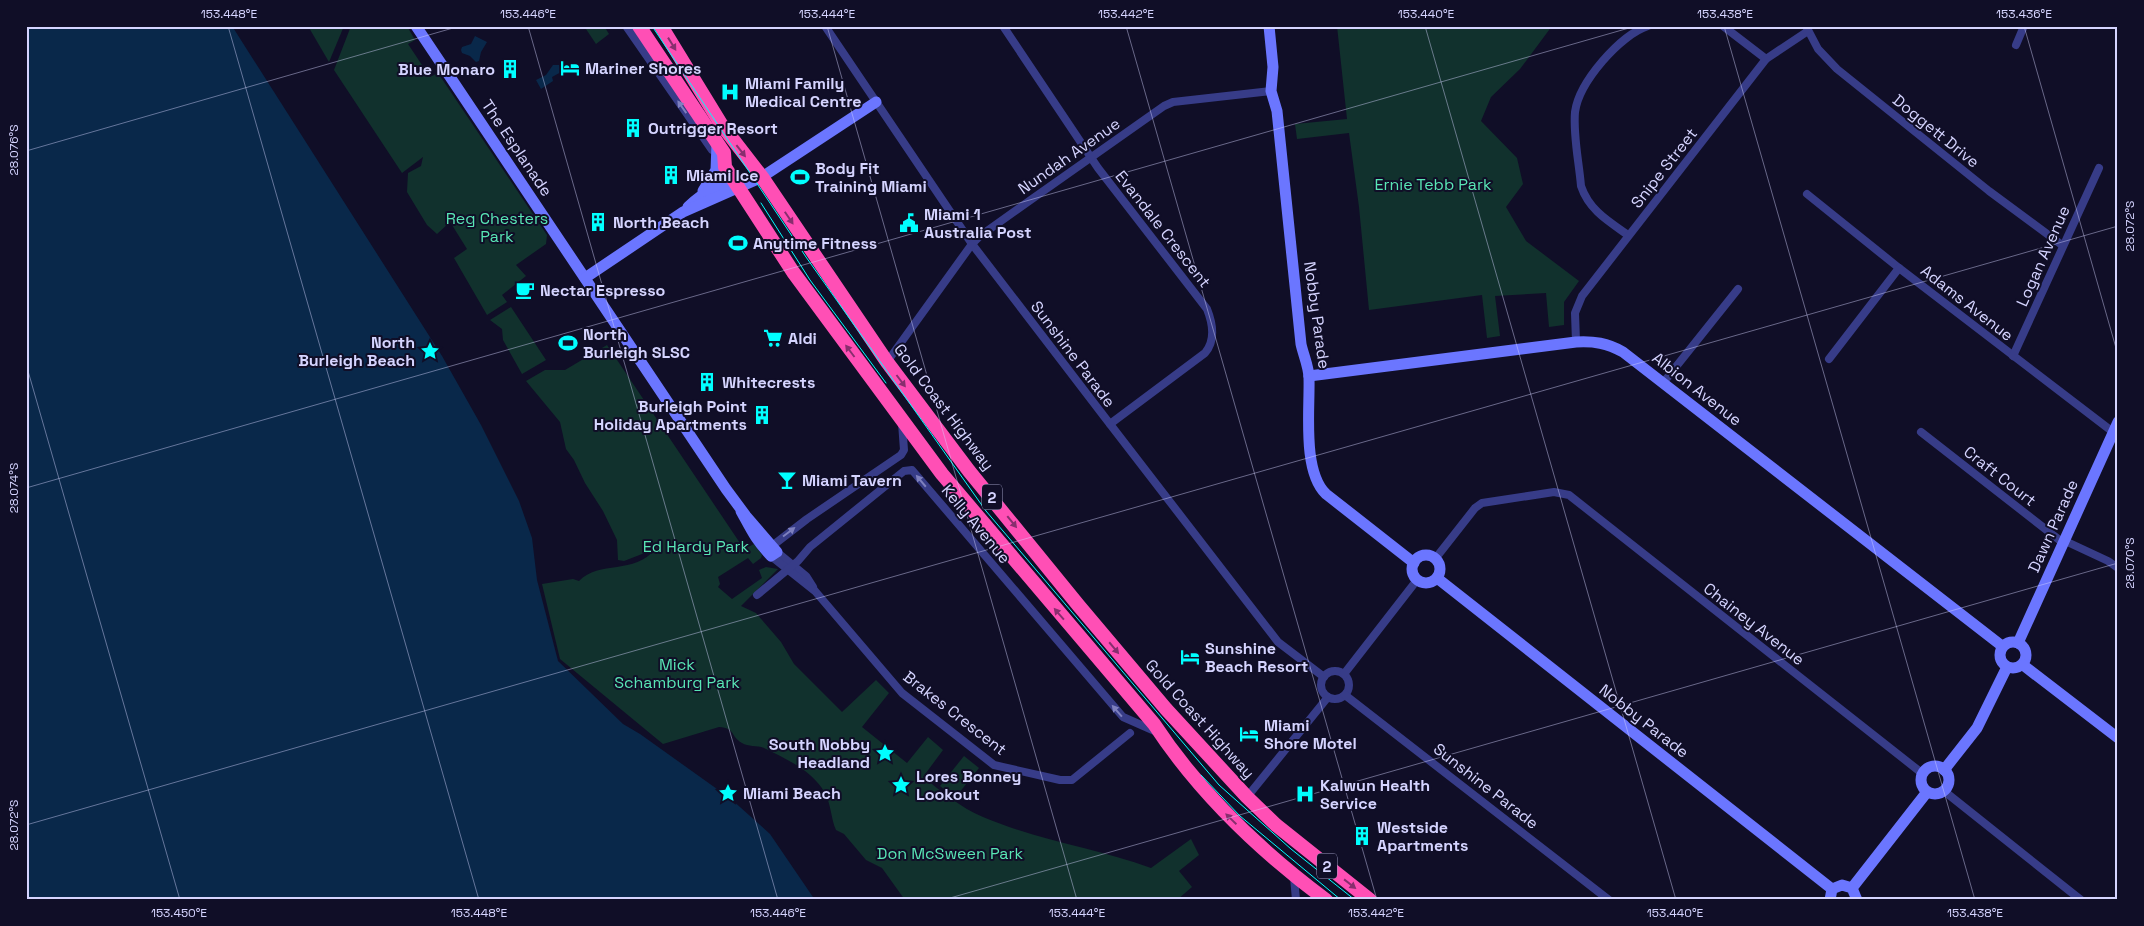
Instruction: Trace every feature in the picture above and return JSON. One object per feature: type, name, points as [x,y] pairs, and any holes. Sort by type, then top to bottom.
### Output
[{"type":"highway","name":"2","points":[[639,26],[714,146],[736,185],[793,272],[902,421],[989,533],[1160,733],[1178,760],[1208,795],[1294,876],[1326,900]]},
{"type":"highway","name":"Gold Coast Highway","points":[[661,26],[721,124],[762,178],[887,362],[969,471],[1166,709],[1247,797],[1276,825],[1370,900]]},
{"type":"street","name":"The Esplanade","points":[[416,26],[742,510],[753,536],[772,551]]},
{"type":"street","points":[[626,26],[714,146],[714,175],[683,212]]},
{"type":"street","name":"Sunshine Parade","points":[[825,26],[972,244],[1278,642],[1324,677]]},
{"type":"street","name":"Nobby Parade","points":[[1269,26],[1273,67],[1272,91],[1277,111],[1301,344],[1310,376],[1308,395],[1312,461],[1320,488],[1414,563]]},
{"type":"street","points":[[1628,235],[1598,213],[1584,197],[1581,186],[1575,115],[1582,91],[1608,57],[1628,36],[1648,26]]},
{"type":"street","points":[[1723,26],[1766,59]]},
{"type":"street","points":[[2016,45],[2024,26]]},
{"type":"street","name":"Evandale Crescent","points":[[1004,27],[1092,158],[1207,309],[1212,332],[1210,346],[1205,353],[1110,424]]},
{"type":"street","name":"Snipe Street","points":[[1576,342],[1575,312],[1577,305],[1628,235],[1766,59],[1807,29]]},
{"type":"street","name":"Doggett Drive","points":[[1807,29],[1818,49],[1837,69],[1989,191],[2062,245]]},
{"type":"street","name":"Nundah Avenue","points":[[887,362],[972,244],[980,236],[1164,106],[1173,102],[1272,91]]},
{"type":"street","points":[[700,194],[718,186],[736,185],[762,178],[876,102]]},
{"type":"street","name":"Logan Avenue","points":[[2013,356],[2062,245],[2099,168]]},
{"type":"street","points":[[585,278],[683,212],[736,185]]},
{"type":"street","name":"Adams Avenue","points":[[1807,194],[2013,356],[2115,427]]},
{"type":"street","points":[[1829,359],[1899,268]]},
{"type":"street","points":[[1663,382],[1738,289]]},
{"type":"street","name":"Albion Avenue","points":[[1310,376],[1576,342],[1602,342],[1616,348],[1663,382],[2002,646]]},
{"type":"street","points":[[772,551],[807,519],[901,455],[904,450],[902,421]]},
{"type":"street","name":"Dawn Parade","points":[[2018,643],[2115,427]]},
{"type":"street","name":"Craft Court","points":[[1921,432],[2063,541],[2108,561],[2118,568]]},
{"type":"street","name":"Kelly Avenue","points":[[757,595],[837,525],[902,473],[912,470],[1123,718],[1160,733]]},
{"type":"street","name":"Chainey Avenue","points":[[1435,559],[1475,508],[1482,503],[1554,492],[1568,495],[1923,774]]},
{"type":"street","name":"Brakes Crescent","points":[[772,551],[790,567],[806,576],[815,591],[902,693],[997,766],[1060,780],[1072,780],[1130,733]]},
{"type":"street","points":[[1423,556],[1435,559],[1439,566],[1437,578],[1429,583],[1417,580],[1412,572],[1414,563],[1423,556]]},
{"type":"street","name":"Nobby Parade","points":[[1437,578],[1831,894]]},
{"type":"street","points":[[1344,674],[1417,580]]},
{"type":"street","points":[[2011,641],[2018,643],[2024,656],[2022,665],[2014,669],[2007,667],[2002,660],[2002,646],[2011,641]]},
{"type":"street","points":[[2022,665],[2118,738]]},
{"type":"street","points":[[1944,770],[1976,728],[2007,667]]},
{"type":"street","points":[[1332,672],[1344,674],[1349,682],[1345,695],[1337,699],[1328,697],[1321,686],[1324,677],[1332,672]]},
{"type":"street","name":"Sunshine Parade","points":[[1345,695],[1609,900]]},
{"type":"street","points":[[1247,797],[1328,697]]},
{"type":"street","points":[[1934,767],[1944,770],[1949,779],[1944,791],[1934,794],[1927,792],[1922,786],[1923,774],[1928,769],[1934,767]]},
{"type":"street","points":[[1944,791],[2081,900]]},
{"type":"street","points":[[1852,888],[1927,792]]},
{"type":"street","points":[[1294,876],[1296,900]]},
{"type":"street","points":[[1831,894],[1842,885],[1852,888]]},
{"type":"street","points":[[1852,888],[1857,900]]},
{"type":"green space","points":[[308,26],[344,26],[329,62]]},
{"type":"green space","name":"Reg Chesters Park","points":[[351,26],[407,26],[415,40],[408,44],[430,77],[438,73],[547,235],[546,244],[516,265],[526,276],[502,295],[507,302],[487,315],[454,258],[467,249],[452,225],[450,222],[437,234],[427,225],[407,192],[408,173],[421,166],[423,157],[402,173],[334,70]]},
{"type":"green space","points":[[584,26],[604,26],[609,34],[596,44]]},
{"type":"green space","name":"Ernie Tebb Park","points":[[1337,26],[1552,26],[1520,69],[1491,97],[1481,121],[1517,158],[1523,184],[1506,207],[1526,241],[1579,281],[1564,302],[1564,325],[1549,327],[1546,293],[1495,296],[1500,336],[1487,338],[1482,295],[1369,310],[1359,207],[1349,133],[1297,139],[1295,124],[1347,119]]},
{"type":"green space","points":[[511,307],[546,360],[522,374],[503,340],[502,329],[490,320]]},
{"type":"green space","points":[[607,345],[744,549],[754,544],[762,555],[753,564],[748,558],[718,577],[720,584],[718,587],[732,599],[762,578],[759,570],[766,567],[778,569],[741,606],[756,613],[781,642],[794,664],[842,712],[876,680],[889,693],[862,727],[907,763],[928,737],[943,750],[923,777],[959,804],[975,813],[1024,832],[1151,868],[1191,839],[1199,855],[1179,871],[1192,887],[1178,899],[1098,897],[1089,900],[905,900],[882,868],[866,860],[844,834],[836,830],[825,793],[813,778],[798,766],[764,748],[742,743],[731,731],[719,727],[663,744],[560,659],[542,584],[573,579],[579,581],[596,571],[638,562],[655,549],[624,561],[618,560],[617,540],[603,511],[566,449],[560,422],[526,381],[545,370],[565,370]]},
{"type":"green space","points":[[964,756],[979,768],[955,798],[940,786]]},
{"type":"water","points":[[26,26],[232,26],[442,356],[481,425],[519,501],[532,538],[537,580],[558,661],[623,724],[731,799],[770,834],[815,900],[26,900]]},
{"type":"water","points":[[475,36],[487,42],[481,52],[479,61],[476,62],[470,56],[462,53],[461,50],[462,47],[471,44]]},
{"type":"water","points":[[553,65],[559,65],[563,71],[552,77],[553,81],[541,89],[536,80],[546,75]]},
{"type":"tram line","points":[[652,26],[806,257],[986,511],[1219,785],[1291,849],[1355,900]]},
{"type":"tram line","points":[[761,203],[810,280],[886,383]]},
{"type":"tram line","points":[[1201,775],[1240,816],[1341,900]]},
{"type":"place","name":"Mariner Shores","points":[[570,68]]},
{"type":"place","name":"Blue Monaro","points":[[510,69]]},
{"type":"place","name":"Miami Family Medical Centre","points":[[730,92]]},
{"type":"place","name":"Outrigger Resort","points":[[633,128]]},
{"type":"place","name":"Miami Ice","points":[[671,175]]},
{"type":"place","name":"Body Fit Training Miami","points":[[800,177]]},
{"type":"place","name":"North Beach","points":[[598,222]]},
{"type":"place","name":"Miami 1 Australia Post","points":[[909,223]]},
{"type":"place","name":"Anytime Fitness","points":[[738,243]]},
{"type":"place","name":"Nectar Espresso","points":[[525,290]]},
{"type":"place","name":"Aldi","points":[[773,338]]},
{"type":"place","name":"North Burleigh SLSC","points":[[568,343]]},
{"type":"place","name":"North Burleigh Beach","points":[[430,351]]},
{"type":"place","name":"Whitecrests","points":[[707,382]]},
{"type":"place","name":"Burleigh Point Holiday Apartments","points":[[762,415]]},
{"type":"place","name":"Miami Tavern","points":[[787,480]]},
{"type":"place","name":"Sunshine Beach Resort","points":[[1190,657]]},
{"type":"place","name":"Miami Shore Motel","points":[[1249,734]]},
{"type":"place","name":"South Nobby Headland","points":[[885,753]]},
{"type":"place","name":"Lores Bonney Lookout","points":[[901,785]]},
{"type":"place","name":"Miami Beach","points":[[728,793]]},
{"type":"place","name":"Kalwun Health Service","points":[[1305,794]]},
{"type":"place","name":"Westside Apartments","points":[[1362,836]]},
{"type":"park label","name":"Ed Hardy Park","points":[[696,546]]},
{"type":"park label","name":"Mick Schamburg Park","points":[[677,673]]},
{"type":"park label","name":"Don McSween Park","points":[[950,853]]}]
